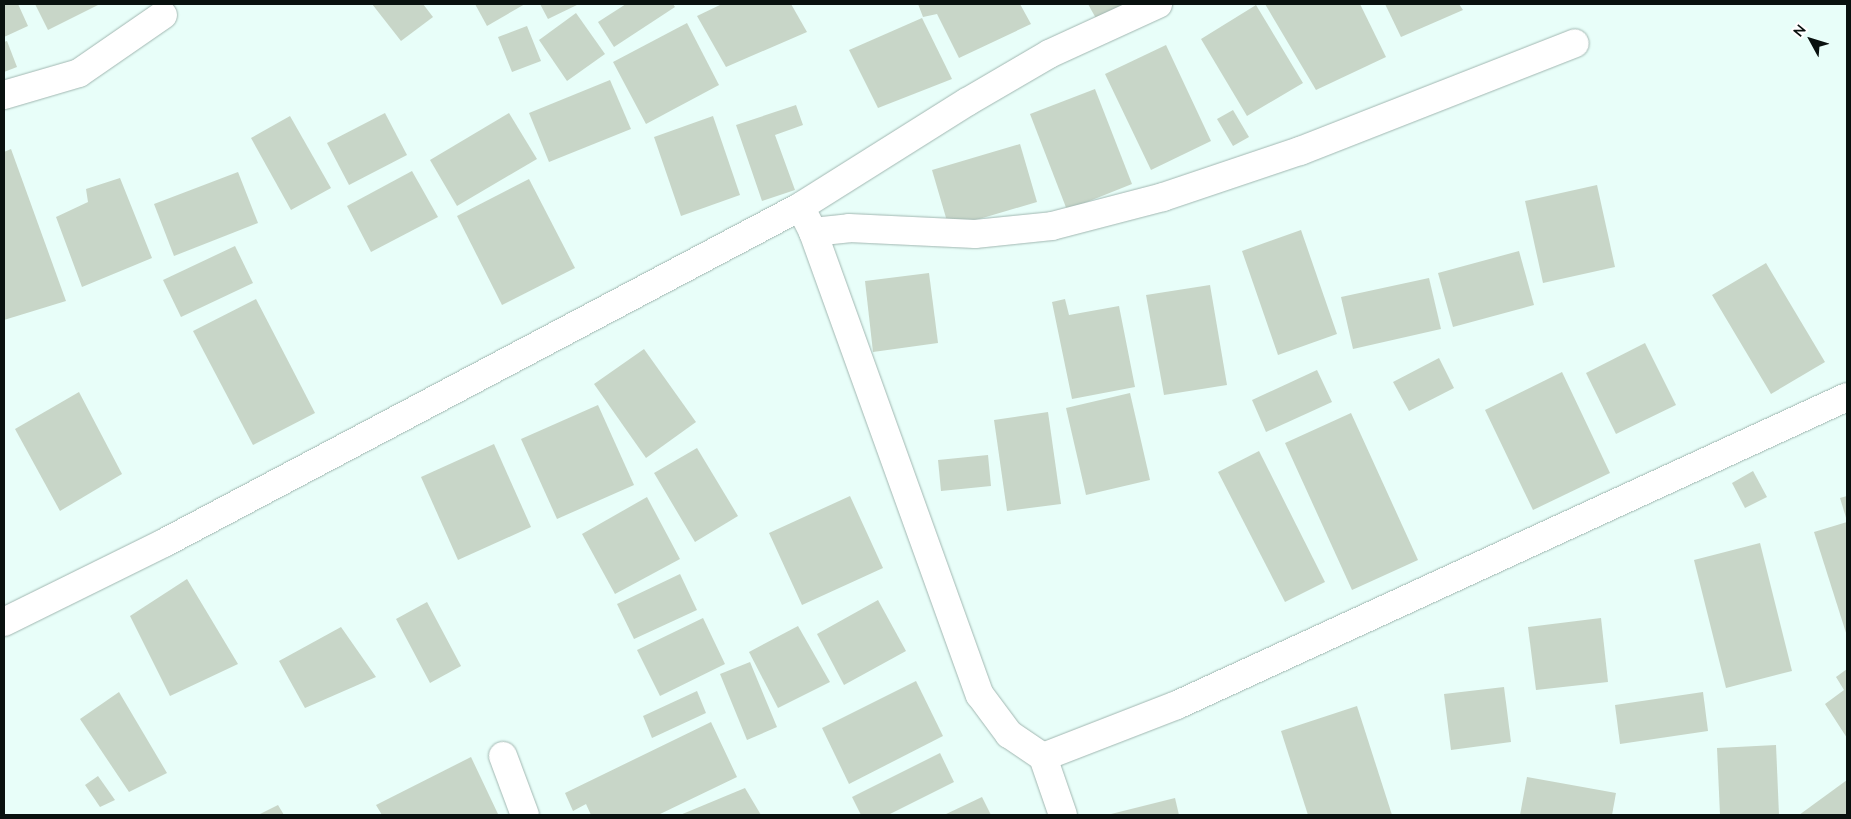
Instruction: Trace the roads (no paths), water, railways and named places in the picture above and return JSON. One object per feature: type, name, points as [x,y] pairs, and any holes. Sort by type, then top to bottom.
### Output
[{"type":"street","points":[[4,622],[164,543],[800,208],[967,102],[1049,54],[1158,4]]},
{"type":"street","points":[[4,95],[79,73],[162,15]]},
{"type":"street","points":[[813,232],[849,228],[976,234],[1052,226],[1163,197],[1300,151],[1575,43]]},
{"type":"street","points":[[800,208],[813,232],[980,695],[1010,734],[1043,757],[1063,815]]},
{"type":"street","points":[[1043,757],[1177,706],[1847,397]]},
{"type":"street","points":[[503,756],[526,815]]}]
